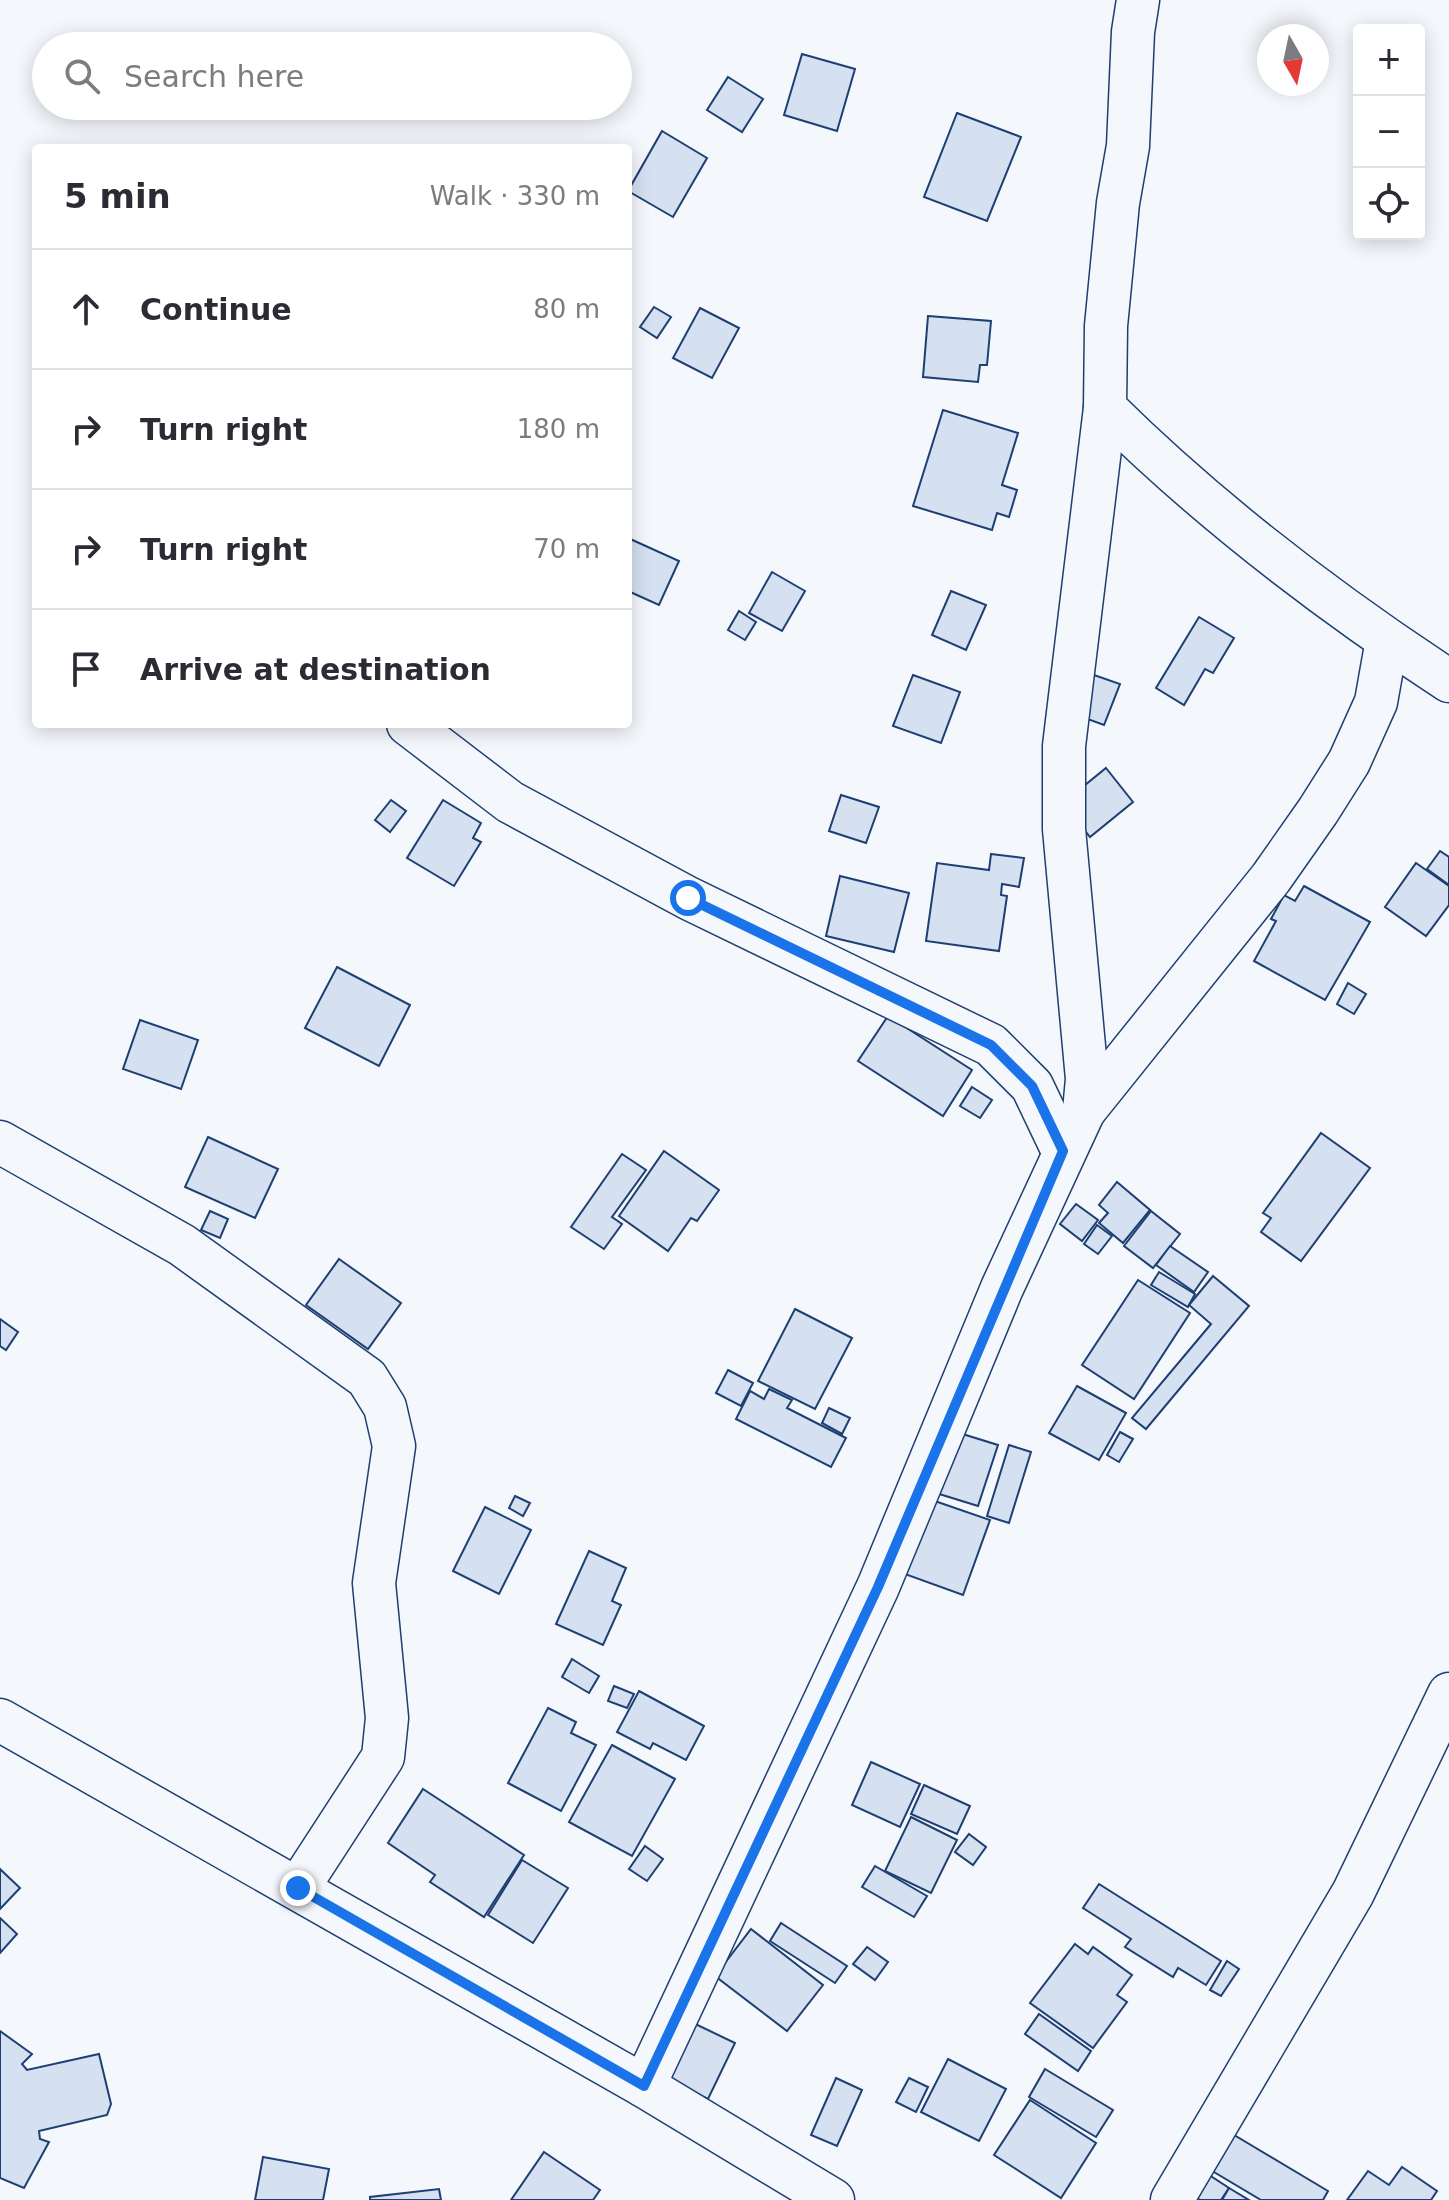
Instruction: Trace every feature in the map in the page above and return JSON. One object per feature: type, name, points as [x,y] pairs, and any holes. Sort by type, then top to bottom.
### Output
[{"type":"street","points":[[1084,1111],[1087,1079],[1064,829],[1064,746],[1105,408],[1106,326],[1118,203],[1128,146],[1138,0]]},
{"type":"street","points":[[1105,408],[1168,471],[1387,640],[1449,681]]},
{"type":"street","points":[[644,2086],[878,1587],[1063,1151],[1084,1111],[1271,878],[1318,811],[1349,762],[1376,702],[1387,640]]},
{"type":"street","points":[[413,728],[510,802],[688,898],[991,1045],[1032,1086],[1063,1151]]},
{"type":"street","points":[[0,1142],[182,1245],[367,1378],[385,1407],[394,1446],[374,1583],[387,1718],[383,1757],[298,1888]]},
{"type":"street","points":[[1172,2200],[1353,1893],[1449,1694]]},
{"type":"street","points":[[0,1720],[644,2086],[833,2200]]},
{"type":"building","points":[[802,54],[855,69],[837,131],[784,115]]},
{"type":"building","points":[[728,77],[763,99],[742,132],[707,110]]},
{"type":"building","points":[[957,113],[1021,137],[987,221],[924,197]]},
{"type":"building","points":[[662,131],[707,158],[673,217],[632,193],[632,184]]},
{"type":"building","points":[[654,307],[671,317],[657,338],[640,327]]},
{"type":"building","points":[[700,308],[739,328],[712,378],[673,358]]},
{"type":"building","points":[[928,316],[991,321],[987,365],[980,365],[978,382],[923,377]]},
{"type":"building","points":[[943,410],[1018,433],[1002,485],[1017,490],[1009,517],[997,513],[992,530],[913,506]]},
{"type":"building","points":[[632,540],[679,561],[659,605],[632,593]]},
{"type":"building","points":[[772,572],[805,591],[782,631],[749,613]]},
{"type":"building","points":[[951,591],[986,605],[966,650],[932,635]]},
{"type":"building","points":[[739,611],[756,622],[745,640],[728,630]]},
{"type":"building","points":[[1199,617],[1234,638],[1213,673],[1205,669],[1184,705],[1156,688]]},
{"type":"building","points":[[1074,668],[1120,684],[1104,725],[1060,709]]},
{"type":"building","points":[[913,675],[960,692],[941,743],[893,726]]},
{"type":"building","points":[[1106,768],[1133,802],[1090,837],[1063,803]]},
{"type":"building","points":[[841,795],[879,807],[866,843],[829,831]]},
{"type":"building","points":[[391,800],[406,811],[390,832],[375,820]]},
{"type":"building","points":[[443,800],[481,823],[473,838],[481,842],[454,886],[407,858]]},
{"type":"building","points":[[1440,851],[1449,857],[1449,885],[1427,869]]},
{"type":"building","points":[[991,854],[1024,858],[1019,887],[1002,884],[1001,895],[1007,896],[999,951],[926,941],[937,863],[989,870]]},
{"type":"building","points":[[1416,863],[1449,886],[1449,905],[1426,936],[1385,907]]},
{"type":"building","points":[[840,876],[909,893],[894,952],[826,936]]},
{"type":"building","points":[[1304,886],[1370,922],[1325,1000],[1254,961],[1276,921],[1271,919],[1284,895],[1295,901]]},
{"type":"building","points":[[337,967],[410,1005],[379,1066],[305,1028]]},
{"type":"building","points":[[1348,983],[1366,994],[1354,1014],[1337,1004]]},
{"type":"building","points":[[888,1016],[972,1070],[943,1116],[858,1061]]},
{"type":"building","points":[[140,1020],[198,1040],[181,1089],[123,1069]]},
{"type":"building","points":[[972,1087],[992,1100],[980,1118],[960,1106]]},
{"type":"building","points":[[1321,1133],[1370,1168],[1301,1261],[1261,1232],[1271,1218],[1263,1213]]},
{"type":"building","points":[[208,1137],[278,1169],[255,1218],[185,1187]]},
{"type":"building","points":[[664,1151],[719,1190],[697,1221],[691,1218],[668,1251],[619,1216]]},
{"type":"building","points":[[622,1154],[646,1170],[612,1217],[622,1224],[604,1249],[571,1227]]},
{"type":"building","points":[[1117,1182],[1150,1210],[1123,1243],[1099,1223],[1108,1213],[1099,1205]]},
{"type":"building","points":[[1076,1204],[1098,1220],[1082,1241],[1060,1224]]},
{"type":"building","points":[[210,1211],[228,1219],[220,1238],[201,1230]]},
{"type":"building","points":[[1151,1211],[1180,1234],[1153,1268],[1124,1246]]},
{"type":"building","points":[[1097,1225],[1112,1236],[1098,1254],[1084,1244]]},
{"type":"building","points":[[1170,1246],[1208,1272],[1194,1292],[1156,1265]]},
{"type":"building","points":[[339,1259],[401,1303],[368,1349],[306,1305]]},
{"type":"building","points":[[1159,1272],[1195,1294],[1188,1307],[1151,1285]]},
{"type":"building","points":[[1213,1276],[1249,1306],[1146,1429],[1132,1418],[1211,1324],[1189,1305]]},
{"type":"building","points":[[1138,1280],[1190,1313],[1134,1399],[1082,1365]]},
{"type":"building","points":[[795,1309],[852,1338],[815,1409],[758,1381]]},
{"type":"building","points":[[0,1319],[18,1332],[6,1350],[0,1346]]},
{"type":"building","points":[[728,1370],[753,1383],[741,1406],[716,1393]]},
{"type":"building","points":[[1077,1386],[1126,1413],[1099,1460],[1049,1433]]},
{"type":"building","points":[[769,1389],[792,1400],[787,1408],[846,1438],[831,1467],[736,1419],[750,1391],[764,1399]]},
{"type":"building","points":[[829,1408],[850,1418],[842,1434],[822,1423]]},
{"type":"building","points":[[956,1432],[998,1445],[978,1506],[936,1493]]},
{"type":"building","points":[[1120,1432],[1133,1439],[1119,1462],[1107,1455]]},
{"type":"building","points":[[1009,1445],[1031,1452],[1009,1523],[987,1516]]},
{"type":"building","points":[[515,1496],[530,1503],[523,1516],[509,1508]]},
{"type":"building","points":[[929,1499],[990,1520],[963,1595],[902,1573]]},
{"type":"building","points":[[485,1507],[531,1530],[499,1594],[453,1571]]},
{"type":"building","points":[[589,1551],[626,1568],[612,1601],[621,1605],[603,1645],[556,1624]]},
{"type":"building","points":[[572,1659],[599,1676],[589,1693],[562,1677]]},
{"type":"building","points":[[614,1686],[634,1694],[627,1708],[608,1701]]},
{"type":"building","points":[[639,1691],[704,1726],[686,1760],[653,1743],[650,1749],[617,1732]]},
{"type":"building","points":[[548,1708],[576,1722],[571,1733],[596,1745],[561,1811],[508,1783]]},
{"type":"building","points":[[612,1745],[675,1779],[632,1856],[569,1822]]},
{"type":"building","points":[[871,1762],[920,1784],[900,1827],[852,1805]]},
{"type":"building","points":[[924,1785],[970,1806],[957,1834],[911,1814]]},
{"type":"building","points":[[423,1789],[524,1855],[484,1917],[430,1882],[435,1875],[388,1843]]},
{"type":"building","points":[[911,1817],[957,1840],[931,1893],[885,1871]]},
{"type":"building","points":[[969,1834],[986,1847],[973,1865],[955,1852]]},
{"type":"building","points":[[645,1846],[663,1859],[647,1881],[629,1869]]},
{"type":"building","points":[[522,1860],[568,1888],[533,1943],[488,1915]]},
{"type":"building","points":[[875,1866],[927,1896],[914,1917],[862,1887]]},
{"type":"building","points":[[0,1869],[20,1888],[0,1909]]},
{"type":"building","points":[[1099,1884],[1221,1961],[1206,1985],[1178,1968],[1173,1977],[1125,1947],[1131,1939],[1083,1908]]},
{"type":"building","points":[[0,1918],[17,1934],[0,1953]]},
{"type":"building","points":[[781,1923],[847,1966],[835,1983],[770,1941]]},
{"type":"building","points":[[751,1929],[823,1985],[787,2031],[715,1976]]},
{"type":"building","points":[[1075,1944],[1088,1954],[1093,1947],[1132,1975],[1117,1995],[1127,2002],[1093,2048],[1030,2003]]},
{"type":"building","points":[[867,1947],[888,1962],[875,1980],[853,1964]]},
{"type":"building","points":[[1227,1961],[1239,1969],[1221,1996],[1210,1990]]},
{"type":"building","points":[[1039,2014],[1091,2051],[1078,2071],[1025,2034]]},
{"type":"building","points":[[687,2020],[735,2043],[708,2099],[660,2076]]},
{"type":"building","points":[[0,2031],[32,2054],[22,2064],[27,2070],[99,2054],[111,2104],[107,2115],[39,2131],[40,2139],[49,2142],[24,2188],[0,2178]]},
{"type":"building","points":[[948,2059],[1006,2089],[979,2141],[921,2112]]},
{"type":"building","points":[[1045,2069],[1113,2110],[1096,2137],[1029,2097]]},
{"type":"building","points":[[836,2078],[862,2090],[837,2146],[811,2135]]},
{"type":"building","points":[[909,2078],[928,2087],[916,2112],[896,2102]]},
{"type":"building","points":[[1030,2100],[1096,2143],[1061,2198],[994,2155]]},
{"type":"building","points":[[1204,2117],[1328,2191],[1323,2200],[1261,2200],[1182,2153]]},
{"type":"building","points":[[544,2152],[600,2190],[593,2200],[511,2200]]},
{"type":"building","points":[[263,2157],[329,2169],[323,2200],[255,2200]]},
{"type":"building","points":[[1197,2167],[1229,2188],[1221,2200],[1200,2200],[1182,2189]]},
{"type":"building","points":[[1402,2167],[1437,2191],[1431,2200],[1347,2200],[1368,2171],[1389,2185]]},
{"type":"building","points":[[1229,2188],[1249,2200],[1222,2200]]},
{"type":"building","points":[[439,2189],[441,2200],[370,2200],[370,2197]]},
{"type":"route","points":[[298,1888],[644,2086],[878,1587],[1002,1288],[1063,1151],[1032,1086],[991,1045],[688,898]]}]
